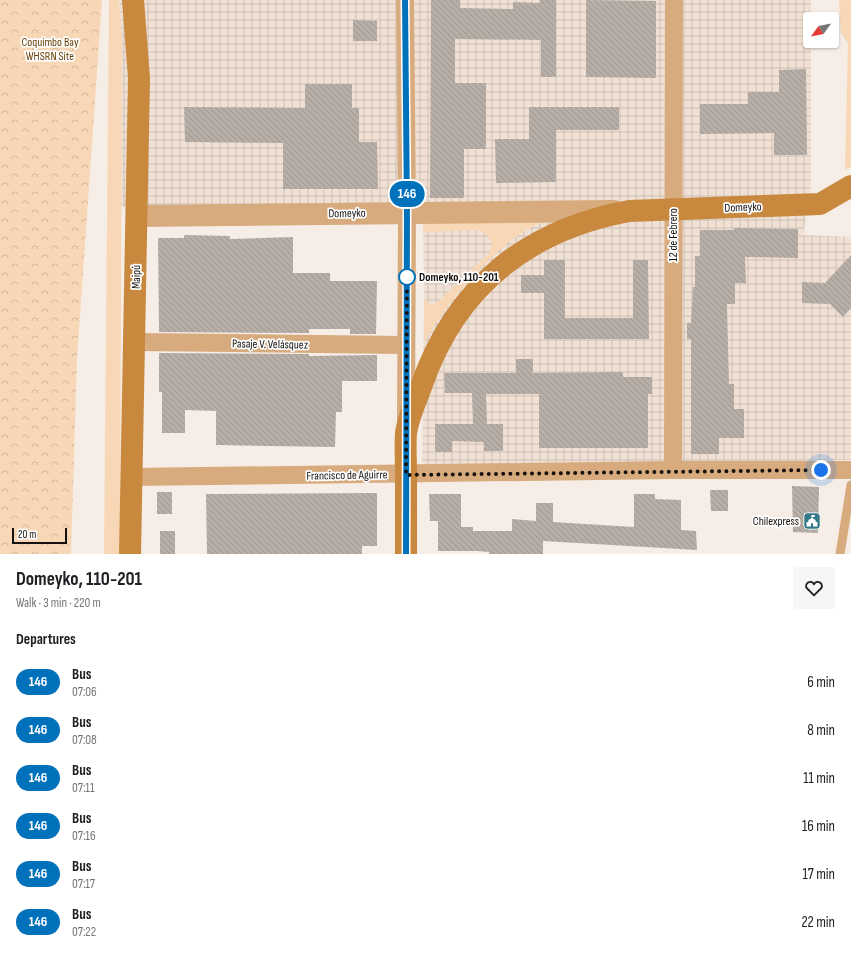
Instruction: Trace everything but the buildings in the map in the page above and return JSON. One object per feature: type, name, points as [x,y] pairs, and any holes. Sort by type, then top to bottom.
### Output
[{"type":"main road","name":"Maipú","points":[[130,554],[130,478],[135,342],[138,78],[133,0]]},
{"type":"main road","name":"Domeyko","points":[[406,554],[406,432],[428,368],[439,344],[453,320],[487,280],[507,262],[529,247],[553,234],[603,216],[629,211],[820,204],[851,186]]},
{"type":"main road","points":[[820,204],[851,206]]},
{"type":"street","points":[[405,0],[407,212],[406,432]]},
{"type":"street","name":"12 de Febrero","points":[[673,470],[674,0]]},
{"type":"street","name":"Domeyko","points":[[137,216],[407,212],[629,211]]},
{"type":"street","name":"Pasaje V. Velásquez","points":[[135,342],[406,345]]},
{"type":"street","name":"Francisco de Aguirre","points":[[130,478],[673,470],[851,470]]},
{"type":"lane","points":[[840,554],[851,485]]},
{"type":"shaded area","points":[[119,0],[811,0],[811,12],[803,12],[803,48],[811,48],[811,187],[803,235],[851,237],[851,460],[422,468],[424,298],[423,220],[158,207],[121,207],[122,37]]},
{"type":"green space","name":"Coquimbo Bay WHSRN Site","points":[[0,0],[102,0],[77,359],[71,554],[0,554]]},
{"type":"green space","points":[[109,0],[119,0],[122,37],[120,554],[104,554]]},
{"type":"green space","points":[[839,0],[851,0],[851,167],[845,170],[848,43],[841,33]]},
{"type":"green space","points":[[423,220],[560,220],[539,224],[523,232],[490,259],[458,293],[424,343],[424,298],[431,305],[438,302],[490,252],[492,243],[487,234],[479,230],[423,232]]},
{"type":"bus line","name":"146","points":[[405,0],[407,212],[406,554]]},
{"type":"place","name":"Domeyko, 110-201","points":[[407,277]]},
{"type":"place","name":"Chilexpress","points":[[812,521]]},
{"type":"route","points":[[407,277],[406,475],[673,470],[821,470]]}]
